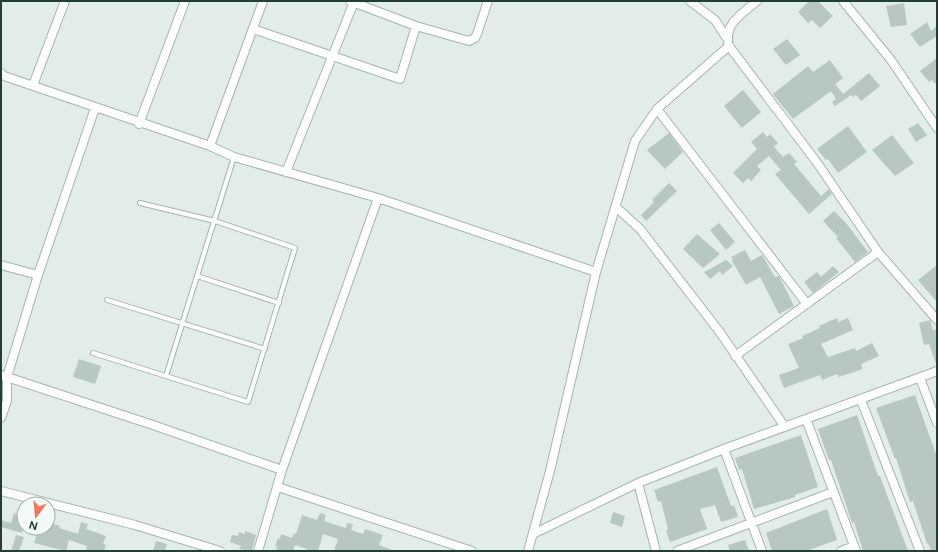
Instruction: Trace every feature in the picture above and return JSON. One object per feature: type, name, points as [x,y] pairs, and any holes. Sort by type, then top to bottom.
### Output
[{"type":"street","points":[[33,85],[65,1]]},
{"type":"street","points":[[139,124],[185,1]]},
{"type":"street","points":[[210,146],[263,1]]},
{"type":"street","points":[[286,172],[333,56],[352,1],[416,26],[469,40],[475,38],[477,34],[488,1]]},
{"type":"street","points":[[690,1],[715,20],[726,37],[729,46],[818,164],[878,252],[937,320]]},
{"type":"street","points":[[726,37],[731,24],[757,1]]},
{"type":"street","points":[[843,1],[891,60],[937,128]]},
{"type":"street","points":[[715,20],[731,24]]},
{"type":"street","points":[[253,29],[400,79],[416,26]]},
{"type":"street","points":[[528,551],[550,471],[580,333],[596,272],[635,141],[657,109],[729,46]]},
{"type":"street","points":[[1,73],[4,76],[33,85],[139,124],[210,146],[234,157],[378,198],[596,272]]},
{"type":"street","points":[[1,418],[7,401],[4,376],[95,108]]},
{"type":"street","points":[[657,109],[807,304]]},
{"type":"street","points":[[258,551],[282,470],[378,198]]},
{"type":"street","points":[[616,207],[640,229],[719,331],[785,427]]},
{"type":"street","points":[[735,356],[878,252]]},
{"type":"street","points":[[1,265],[38,276]]},
{"type":"street","points":[[533,534],[638,483],[724,449],[937,371]]},
{"type":"street","points":[[4,376],[282,470]]},
{"type":"street","points":[[920,378],[937,423]]},
{"type":"street","points":[[861,400],[920,551]]},
{"type":"street","points":[[806,419],[855,549],[841,551]]},
{"type":"street","points":[[724,449],[762,551]]},
{"type":"street","points":[[638,483],[656,551]]},
{"type":"street","points":[[278,487],[472,551]]},
{"type":"street","points":[[1,491],[128,523],[220,551]]},
{"type":"street","points":[[677,551],[833,492]]},
{"type":"lane","points":[[166,376],[234,157]]},
{"type":"lane","points":[[93,353],[248,402],[265,349],[295,248],[215,221],[140,203]]},
{"type":"lane","points":[[197,276],[279,303]]},
{"type":"lane","points":[[107,300],[265,349]]},
{"type":"building","points":[[809,1],[818,1],[833,16],[820,28],[812,20],[808,23],[798,12]]},
{"type":"building","points":[[904,3],[907,25],[891,27],[886,6]]},
{"type":"building","points":[[927,22],[931,31],[937,26],[937,36],[920,47],[910,34]]},
{"type":"building","points":[[787,39],[800,55],[786,65],[773,49]]},
{"type":"building","points":[[937,58],[937,85],[932,80],[929,82],[920,71]]},
{"type":"building","points":[[830,60],[843,78],[835,84],[843,94],[869,73],[880,86],[861,101],[856,95],[853,97],[851,95],[835,106],[832,102],[836,99],[831,91],[793,119],[773,94],[808,66],[813,72]]},
{"type":"building","points":[[743,90],[761,112],[742,128],[724,106]]},
{"type":"building","points":[[918,123],[927,135],[916,142],[908,129]]},
{"type":"building","points":[[848,126],[867,152],[838,173],[828,159],[826,160],[817,149]]},
{"type":"building","points":[[763,132],[767,137],[770,134],[778,143],[774,147],[783,157],[789,153],[797,162],[794,164],[821,196],[829,189],[832,194],[809,214],[775,174],[781,170],[769,156],[757,166],[761,170],[751,181],[748,178],[743,183],[733,173],[757,149],[751,142]]},
{"type":"building","points":[[669,133],[683,152],[665,169],[647,150]]},
{"type":"building","points":[[892,135],[914,163],[895,176],[872,150]]},
{"type":"building","points":[[669,183],[677,191],[646,221],[641,215],[654,202],[652,200]]},
{"type":"building","points":[[834,211],[846,223],[868,252],[855,262],[836,238],[838,237],[823,221]]},
{"type":"building","points":[[719,223],[735,242],[726,250],[710,230]]},
{"type":"building","points":[[697,234],[720,254],[703,268],[683,249]]},
{"type":"building","points":[[745,250],[751,261],[762,255],[775,277],[779,276],[794,306],[779,314],[760,277],[746,285],[731,257]]},
{"type":"building","points":[[726,260],[733,266],[722,275],[720,271],[710,279],[704,272]]},
{"type":"building","points":[[937,265],[937,302],[918,280]]},
{"type":"building","points":[[833,266],[839,272],[813,293],[804,282],[817,272],[821,277]]},
{"type":"building","points":[[837,318],[838,322],[848,318],[853,330],[821,344],[828,357],[855,348],[856,351],[872,343],[879,356],[861,364],[863,369],[839,377],[837,374],[822,380],[820,375],[784,388],[779,375],[799,368],[788,344],[803,338],[802,336],[820,328],[819,326]]},
{"type":"building","points":[[930,320],[933,330],[937,329],[936,364],[929,344],[924,345],[919,323]]},
{"type":"building","points":[[79,359],[101,366],[95,384],[73,377]]},
{"type":"building","points":[[915,395],[937,457],[937,551],[931,551],[928,543],[927,544],[913,501],[910,502],[896,458],[895,459],[876,408]]},
{"type":"building","points":[[857,415],[878,476],[880,476],[908,551],[863,551],[854,522],[852,523],[831,460],[829,460],[818,429]]},
{"type":"building","points":[[801,435],[818,487],[795,495],[795,497],[754,509],[742,469],[739,470],[735,458]]},
{"type":"building","points":[[717,467],[731,506],[734,505],[738,517],[721,522],[715,505],[700,509],[707,529],[670,542],[666,530],[668,529],[661,501],[658,502],[654,490]]},
{"type":"building","points":[[827,509],[837,540],[806,551],[772,551],[766,533]]},
{"type":"building","points":[[613,512],[625,516],[622,527],[610,523]]},
{"type":"building","points":[[14,513],[16,514],[16,531],[1,527],[1,520],[11,523]]},
{"type":"building","points":[[320,513],[326,515],[324,521],[346,528],[347,523],[353,524],[351,530],[363,534],[365,529],[383,535],[379,545],[395,551],[334,551],[338,539],[323,534],[318,551],[306,551],[307,549],[295,545],[293,551],[276,551],[277,547],[275,546],[278,538],[280,539],[281,534],[292,538],[294,533],[296,534],[302,515],[317,520]]},
{"type":"building","points":[[81,522],[88,524],[86,529],[106,536],[103,544],[106,545],[104,551],[86,551],[87,546],[69,540],[66,551],[34,543],[36,536],[56,536],[56,525],[60,526],[59,528],[78,534]]},
{"type":"building","points":[[245,531],[256,535],[252,551],[239,549],[241,546],[230,542],[232,535],[238,536],[239,532],[245,534]]},
{"type":"building","points":[[16,535],[24,537],[19,551],[11,551]]},
{"type":"building","points":[[745,540],[749,551],[730,551],[728,545]]},
{"type":"building","points":[[156,541],[167,544],[165,551],[153,551]]}]
